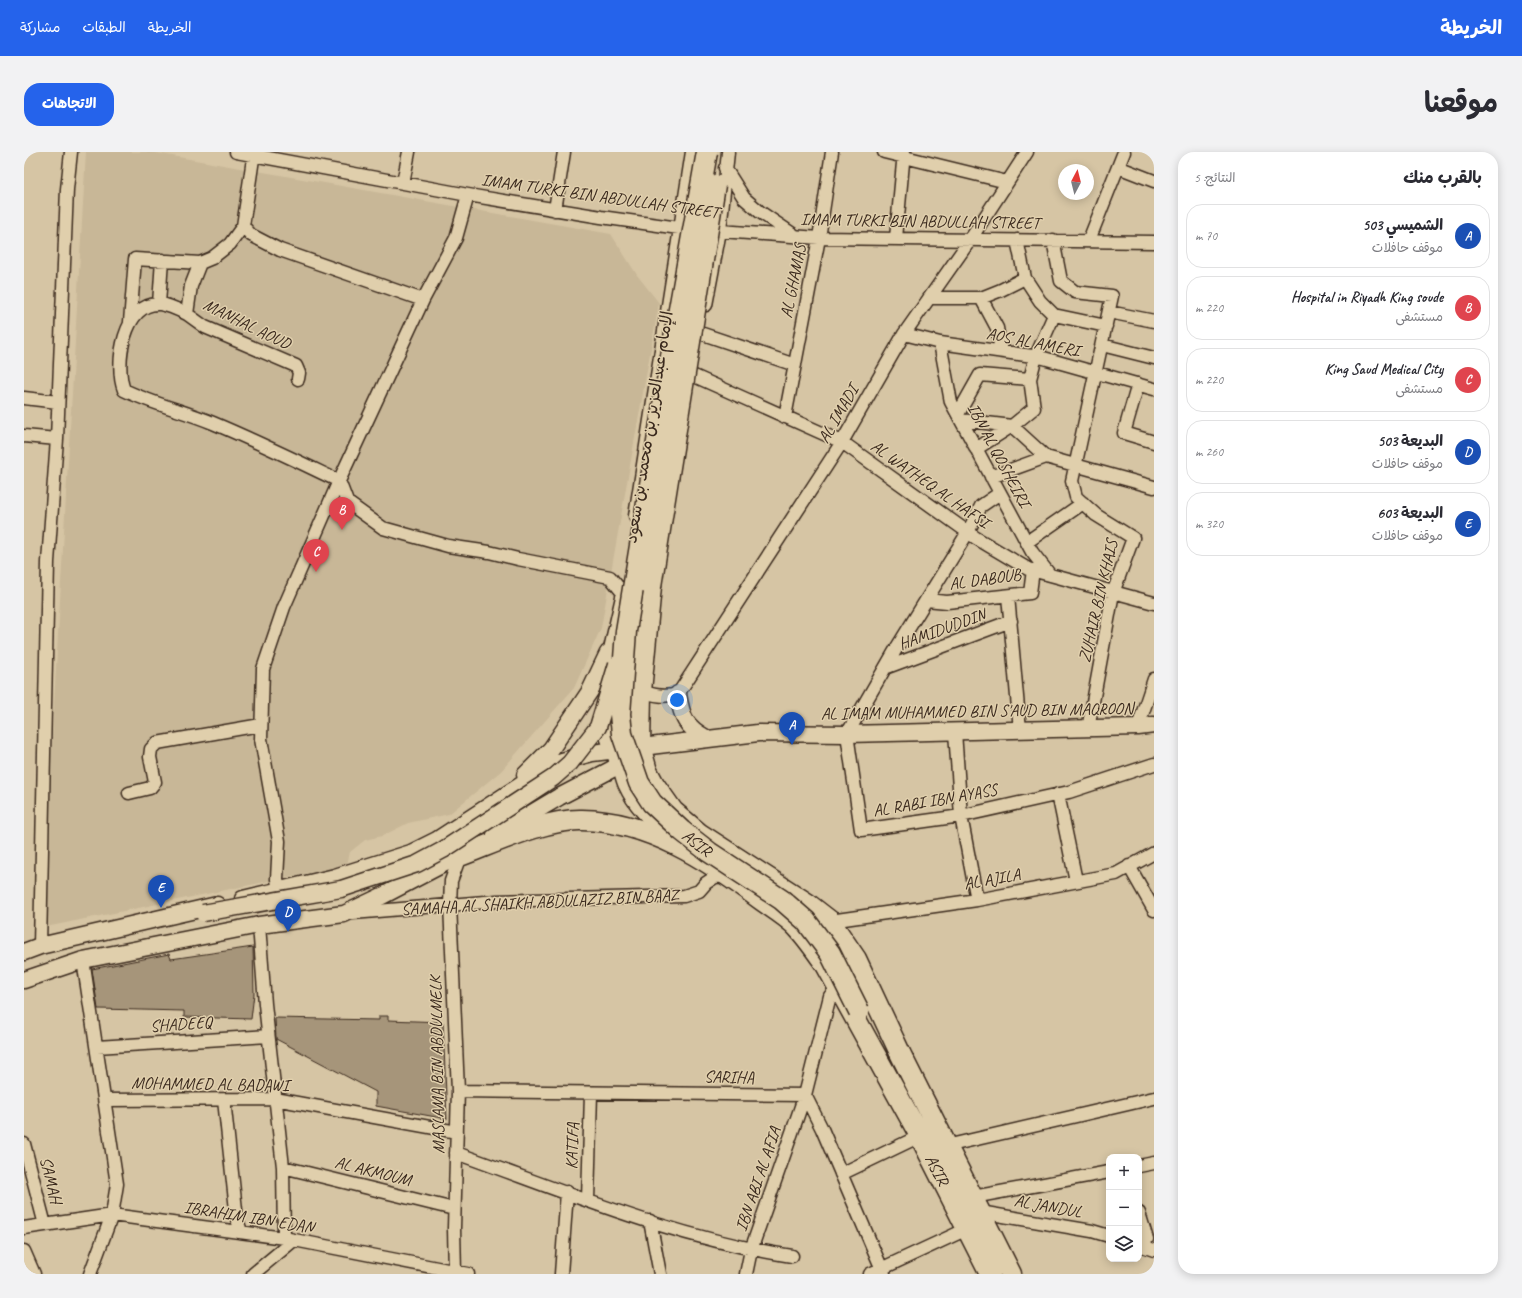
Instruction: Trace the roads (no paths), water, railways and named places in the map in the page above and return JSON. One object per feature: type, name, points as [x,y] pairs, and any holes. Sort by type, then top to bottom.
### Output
[{"type":"main road","name":"الإمام عبدالعزيز بن محمد بن سعود","points":[[626,631],[676,326],[707,152]]},
{"type":"main road","name":"الإمام عبدالعزيز بن محمد بن سعود","points":[[641,691],[651,586],[723,160]]},
{"type":"main road","name":"ASIR","points":[[626,631],[620,714],[622,734],[639,783],[652,803],[682,831],[709,852],[782,900],[806,921],[830,953],[859,1011],[882,1068],[920,1136],[990,1274]]},
{"type":"main road","points":[[641,691],[640,746],[647,771],[654,784],[674,811],[700,834],[808,904],[830,921],[856,959],[946,1146],[1011,1274]]},
{"type":"main road","name":"SAMAHA AL SHAIKH ABDULAZIZ BIN BAAZ","points":[[614,759],[640,746]]},
{"type":"main road","name":"SAMAHA AL SHAIKH ABDULAZIZ BIN BAAZ","points":[[460,856],[550,824],[581,820],[618,824],[649,833],[686,851],[730,876],[794,924],[814,948],[882,1068]]},
{"type":"street","points":[[40,946],[48,562],[57,439],[67,189],[71,152]]},
{"type":"street","name":"IMAM TURKI BIN ABDULLAH STREET","points":[[236,152],[254,154],[403,183],[555,210],[679,228],[819,238],[1089,240],[1154,242]]},
{"type":"street","points":[[403,183],[409,152]]},
{"type":"street","points":[[555,210],[564,152]]},
{"type":"street","name":"الإمام عبدالعزيز بن محمد بن سعود","points":[[603,702],[608,653],[623,593],[692,152]]},
{"type":"street","name":"الإمام عبدالعزيز بن محمد بن سعود","points":[[641,691],[692,375],[720,231],[723,160],[728,152]]},
{"type":"street","name":"AL GHAMAS","points":[[785,417],[819,238],[832,152]]},
{"type":"street","points":[[884,152],[904,154],[1007,182]]},
{"type":"street","name":"AL IMADI","points":[[678,694],[842,442],[904,334],[970,240],[1027,152]]},
{"type":"street","points":[[1089,240],[1124,152]]},
{"type":"street","points":[[130,323],[134,259],[200,262],[212,258],[230,244],[243,226],[254,154]]},
{"type":"street","points":[[896,238],[904,154]]},
{"type":"street","points":[[723,160],[744,198],[760,212],[795,236]]},
{"type":"street","points":[[1118,167],[1154,181]]},
{"type":"street","points":[[279,891],[277,879],[279,841],[261,739],[262,669],[284,607],[339,481],[423,300],[456,238],[468,195]]},
{"type":"street","points":[[243,226],[251,235],[280,250],[423,300]]},
{"type":"street","points":[[1017,240],[1025,278],[1040,301],[1054,315],[1106,326]]},
{"type":"street","name":"ZUHAIR BIN KHAIS","points":[[1053,240],[1061,281],[1075,292],[1112,296],[1072,481],[1076,497],[1096,515],[1133,538],[1114,593],[1088,728]]},
{"type":"street","points":[[159,304],[162,260]]},
{"type":"street","name":"MANHAL AOUD","points":[[200,262],[191,286],[187,314],[205,327],[296,366],[299,373],[298,379]]},
{"type":"street","points":[[929,298],[980,298],[1001,290],[1025,278]]},
{"type":"street","points":[[980,298],[997,328],[1001,351]]},
{"type":"street","points":[[187,314],[159,304],[137,312],[130,323],[123,342],[121,382],[124,390],[144,400],[196,416],[235,432],[339,481],[348,502],[383,528],[448,546],[489,552],[518,560],[610,577],[623,593]]},
{"type":"street","points":[[1109,312],[1154,321]]},
{"type":"street","points":[[976,449],[1012,426],[1034,408],[1030,379],[1036,356],[1054,315]]},
{"type":"street","points":[[701,328],[795,366]]},
{"type":"street","name":"AOS AL AMERI","points":[[904,334],[940,343],[1036,356],[1154,389]]},
{"type":"street","name":"IBN AL QOSHEIRI","points":[[940,343],[951,402],[1027,542],[1050,575]]},
{"type":"street","points":[[1102,345],[1154,358]]},
{"type":"street","name":"AL WATHEQ AL HAFSI","points":[[692,375],[842,442],[968,532],[1033,570],[1154,603]]},
{"type":"street","points":[[1030,379],[980,375],[959,417],[1012,426],[1046,457],[1153,483]]},
{"type":"street","points":[[1138,384],[1124,433],[1154,442]]},
{"type":"street","points":[[24,398],[58,402]]},
{"type":"street","points":[[24,436],[57,439]]},
{"type":"street","points":[[991,477],[1046,457]]},
{"type":"street","points":[[847,734],[885,668],[968,532],[981,506],[1000,493]]},
{"type":"street","points":[[1027,542],[1083,503]]},
{"type":"street","name":"AL DABOUB","points":[[926,600],[947,602],[1030,593],[1033,570]]},
{"type":"street","points":[[1008,596],[1020,730]]},
{"type":"street","name":"HAMIDUDDIN","points":[[885,668],[1011,621]]},
{"type":"street","points":[[40,946],[203,913],[341,889],[398,872],[417,864],[443,850],[553,778],[570,763],[598,726],[612,684],[626,631]]},
{"type":"street","points":[[502,797],[551,749],[590,691],[608,653]]},
{"type":"street","points":[[1138,727],[1154,679]]},
{"type":"street","points":[[641,691],[664,697],[678,694],[681,711],[688,724],[692,730],[706,738]]},
{"type":"street","name":"ASIR","points":[[603,702],[603,724],[614,759],[625,786],[634,801],[661,831],[686,851]]},
{"type":"street","points":[[129,793],[150,788],[155,782],[150,757],[151,749],[157,743],[261,725]]},
{"type":"street","name":"AL IMAM MUHAMMED BIN S'AUD BIN MAQROON","points":[[640,746],[758,733],[847,734],[955,732],[1138,727],[1154,725]]},
{"type":"street","points":[[955,732],[961,816],[976,900]]},
{"type":"street","name":"AL RABI IBN AYASS","points":[[847,734],[861,830],[961,816],[1058,794],[1154,764]]},
{"type":"street","points":[[24,952],[40,946],[279,891],[343,874],[411,853],[438,840],[502,797],[562,761],[592,753],[614,759]]},
{"type":"street","name":"SAMAHA AL SHAIKH ABDULAZIZ BIN BAAZ","points":[[344,914],[460,856],[559,797],[614,759]]},
{"type":"street","points":[[1058,794],[1076,881]]},
{"type":"street","name":"AL AJILA","points":[[830,921],[976,900],[1116,874],[1154,853]]},
{"type":"street","name":"MASLAMA BIN ABDULMELK","points":[[455,1272],[454,1208],[458,1091],[450,904],[451,882],[460,856]]},
{"type":"street","points":[[1129,866],[1154,910]]},
{"type":"street","name":"SAMAHA AL SHAIKH ABDULAZIZ BIN BAAZ","points":[[24,980],[83,960],[259,925],[344,914],[450,904],[684,896],[699,891],[706,883],[715,877],[730,876]]},
{"type":"street","points":[[253,1274],[289,1239],[283,1167],[268,1036],[259,925]]},
{"type":"street","points":[[83,960],[117,1184],[112,1215],[90,1274]]},
{"type":"street","name":"IBN ABI AL AFIA","points":[[746,1274],[751,1250],[805,1095],[830,996],[838,988]]},
{"type":"street","name":"SHADEEQ","points":[[96,1047],[268,1036]]},
{"type":"street","name":"SARIHA","points":[[458,1091],[805,1095]]},
{"type":"street","name":"KATIFA","points":[[588,1200],[591,1093]]},
{"type":"street","points":[[805,1095],[822,1128],[882,1271]]},
{"type":"street","points":[[946,1146],[1154,1098]]},
{"type":"street","name":"MOHAMMED AL BADAWI","points":[[104,1100],[275,1099],[456,1132]]},
{"type":"street","points":[[224,1100],[237,1219],[241,1232]]},
{"type":"street","points":[[841,1174],[920,1136]]},
{"type":"street","name":"SAMAH","points":[[24,1144],[45,1225]]},
{"type":"street","points":[[456,1153],[650,1222],[751,1250],[792,1256]]},
{"type":"street","points":[[1142,1165],[1154,1163]]},
{"type":"street","name":"AL AKMOUM","points":[[283,1167],[454,1208]]},
{"type":"street","points":[[976,1205],[1106,1173]]},
{"type":"street","name":"KATIFA","points":[[561,1274],[567,1192]]},
{"type":"street","name":"AL JANDUL","points":[[976,1205],[1106,1235]]},
{"type":"street","name":"IBRAHIM IBN EDAN","points":[[24,1228],[112,1215],[289,1239],[468,1274]]},
{"type":"street","points":[[650,1222],[660,1274]]},
{"type":"street","points":[[1142,1226],[1145,1240],[1154,1250]]},
{"type":"street","points":[[870,1274],[882,1271],[967,1229]]},
{"type":"street","points":[[24,1251],[34,1274]]},
{"type":"place","name":"Hospital in Riyadh King soude","points":[[342,530]]},
{"type":"place","name":"King Saud Medical City","points":[[316,572]]},
{"type":"place","name":"الشميسي 503","points":[[792,745]]},
{"type":"place","name":"البديعة 603","points":[[161,908]]},
{"type":"place","name":"البديعة 503","points":[[288,932]]}]
